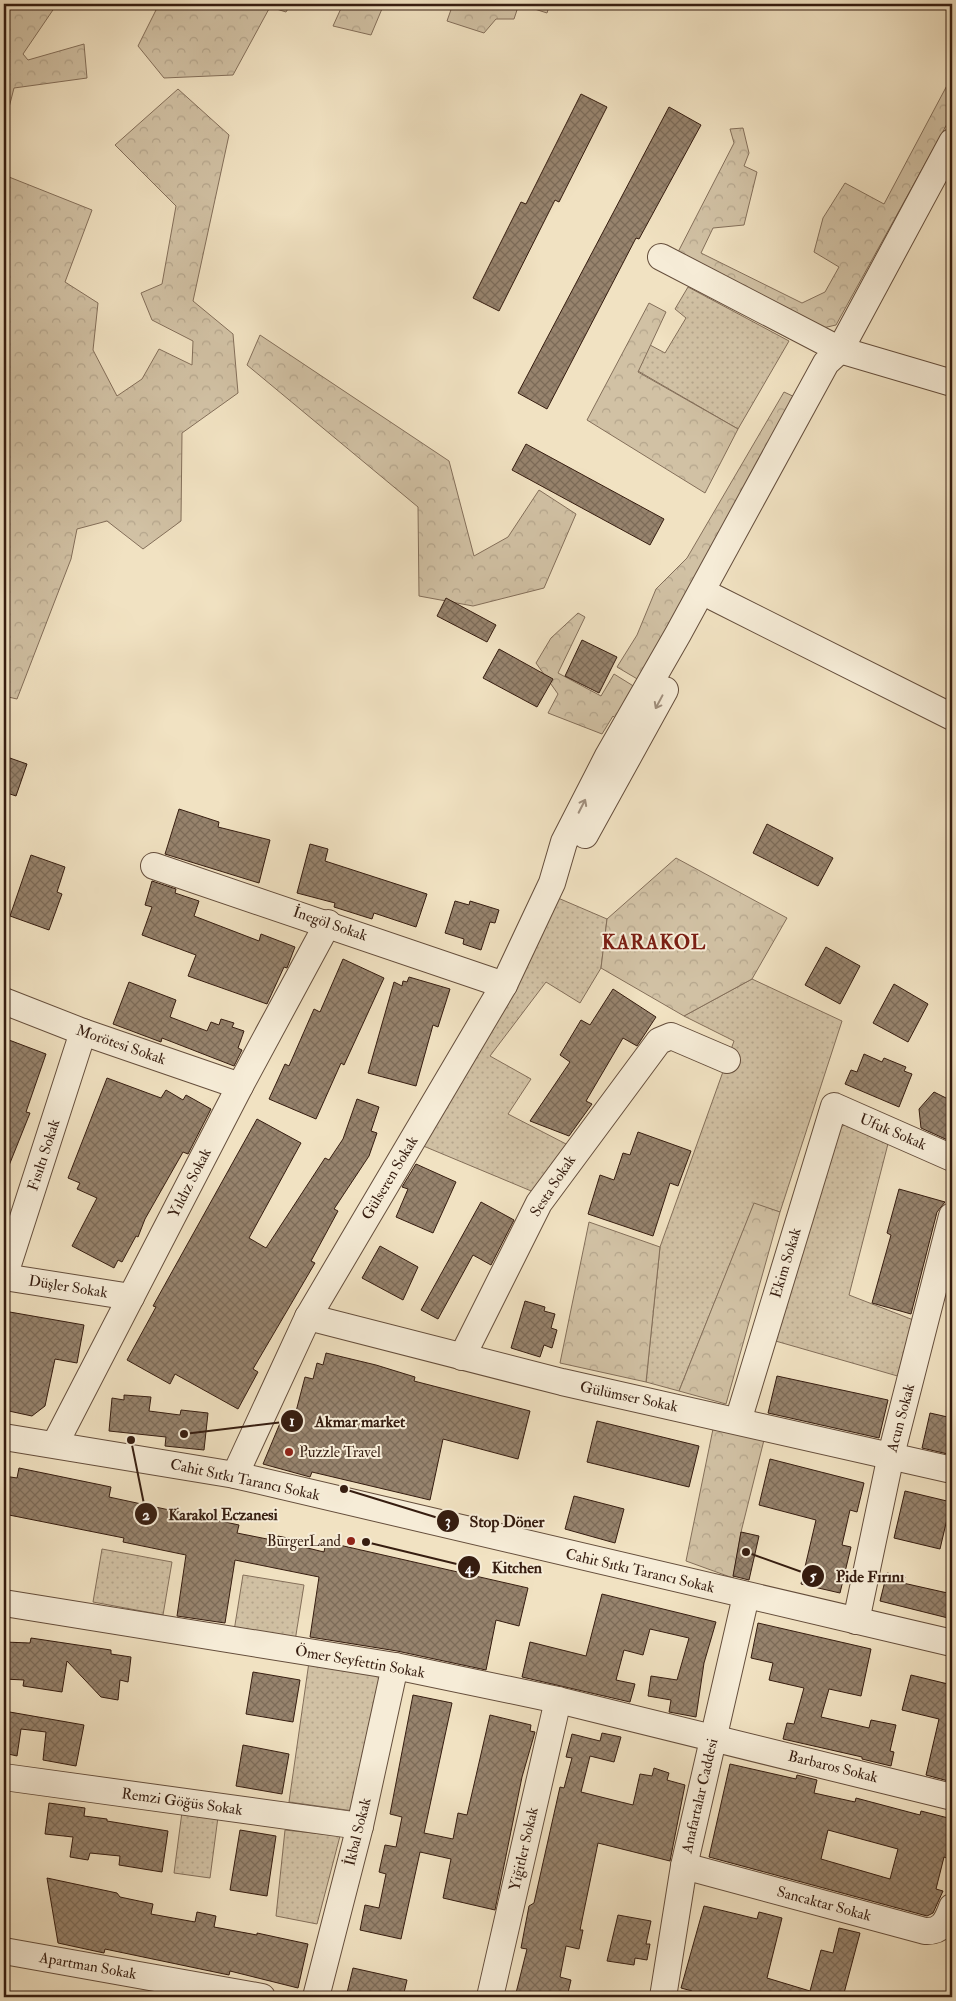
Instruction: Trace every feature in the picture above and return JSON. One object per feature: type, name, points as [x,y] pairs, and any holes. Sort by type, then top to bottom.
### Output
[{"type":"street","points":[[552,883],[564,842],[608,756],[678,634],[826,363],[840,350],[952,142]]},
{"type":"street","points":[[661,257],[840,350],[952,383]]},
{"type":"street","points":[[552,883],[601,810],[840,368],[840,350]]},
{"type":"street","points":[[715,598],[952,717]]},
{"type":"street","name":"İnegöl Sokak","points":[[154,866],[328,923],[504,984]]},
{"type":"street","name":"Gülseren Sokak","points":[[235,1475],[308,1317],[504,984],[552,883]]},
{"type":"street","name":"Yıldız Sokak","points":[[55,1444],[240,1086],[328,923]]},
{"type":"street","name":"Morötesi Sokak","points":[[4,1001],[83,1032],[240,1086]]},
{"type":"street","name":"Fısıltı Sokak","points":[[4,1277],[83,1032]]},
{"type":"street","name":"Sesta Sokak","points":[[462,1357],[539,1203],[659,1041],[671,1036],[727,1060]]},
{"type":"street","name":"Ufuk Sokak","points":[[834,1106],[952,1158]]},
{"type":"street","name":"Ekim Sokak","points":[[738,1421],[834,1106]]},
{"type":"street","name":"Acun Sokak","points":[[856,1621],[891,1455],[952,1216]]},
{"type":"street","name":"Düşler Sokak","points":[[4,1277],[131,1297]]},
{"type":"street","name":"Gülümser Sokak","points":[[308,1317],[562,1382],[952,1470]]},
{"type":"street","name":"Cahit Sıtkı Tarancı Sokak","points":[[4,1437],[235,1475],[952,1643]]},
{"type":"street","name":"Anafartalar Caddesi","points":[[663,1997],[684,1866],[746,1596]]},
{"type":"street","name":"Ömer Seyfettin Sokak","points":[[4,1603],[395,1666],[558,1700],[714,1737]]},
{"type":"street","name":"İkbal Sokak","points":[[316,1997],[360,1826],[395,1666]]},
{"type":"street","name":"Yiğitler Sokak","points":[[490,1997],[558,1700]]},
{"type":"street","name":"Barbaros Sokak","points":[[714,1737],[952,1796]]},
{"type":"street","name":"Remzi Göğüs Sokak","points":[[4,1777],[360,1826]]},
{"type":"street","name":"Sancaktar Sokak","points":[[684,1866],[925,1931],[939,1929],[944,1924],[952,1907]]},
{"type":"street","name":"Apartman Sokak","points":[[4,1951],[262,1997]]},
{"type":"green space","points":[[5,4],[57,4],[23,54],[28,60],[84,44],[87,78],[14,88],[4,127]]},
{"type":"green space","points":[[159,4],[174,4],[190,9],[192,4],[291,4],[286,12],[270,7],[233,75],[164,78],[138,46]]},
{"type":"green space","points":[[343,4],[384,4],[371,35],[333,26]]},
{"type":"green space","points":[[453,4],[519,4],[514,19],[496,19],[484,33],[447,21]]},
{"type":"green space","points":[[519,4],[550,4],[547,13]]},
{"type":"green space","points":[[952,76],[952,115],[836,325],[814,330],[677,254],[734,143],[730,129],[743,128],[749,153],[744,166],[757,172],[744,225],[713,228],[701,253],[802,303],[825,292],[839,267],[814,252],[823,218],[845,183],[884,204]]},
{"type":"green space","points":[[178,89],[229,135],[193,301],[233,334],[238,393],[182,433],[181,521],[143,549],[107,521],[77,529],[71,559],[17,699],[4,696],[4,175],[92,210],[65,282],[98,303],[93,350],[117,396],[142,379],[159,349],[192,365],[193,341],[152,320],[141,293],[162,284],[176,206],[115,145]]},
{"type":"green space","points":[[688,287],[789,341],[738,429],[638,371],[650,345],[665,353],[686,318],[675,309]]},
{"type":"green space","points":[[649,303],[666,312],[638,372],[738,429],[705,493],[587,420]]},
{"type":"green space","points":[[260,335],[449,461],[474,556],[508,537],[539,490],[576,514],[544,588],[473,606],[419,596],[418,507],[247,365]]},
{"type":"green space","points":[[784,392],[797,398],[639,680],[617,667],[637,635],[656,589],[687,558]]},
{"type":"green space","points":[[578,613],[585,617],[558,673],[601,696],[614,674],[635,687],[618,721],[613,716],[602,734],[548,713],[558,694],[536,663],[551,638]]},
{"type":"green space","points":[[676,858],[787,918],[752,979],[684,1016],[601,968],[607,919]]},
{"type":"green space","points":[[558,898],[607,919],[601,968],[580,1003],[546,982],[490,1056],[531,1079],[508,1114],[568,1145],[536,1193],[421,1145]]},
{"type":"green space","points":[[752,979],[842,1021],[780,1212],[754,1204],[679,1391],[646,1382],[660,1247],[734,1041],[684,1016]]},
{"type":"green space","points":[[848,1123],[889,1140],[849,1295],[916,1321],[901,1377],[772,1340],[834,1131]]},
{"type":"green space","points":[[754,1203],[780,1212],[726,1404],[679,1391]]},
{"type":"green space","points":[[589,1222],[660,1247],[646,1382],[560,1363]]},
{"type":"green space","points":[[713,1429],[764,1440],[741,1532],[733,1578],[686,1561]]},
{"type":"green space","points":[[102,1549],[172,1562],[163,1615],[93,1602]]},
{"type":"green space","points":[[243,1575],[304,1585],[295,1641],[234,1631]]},
{"type":"green space","points":[[309,1662],[381,1673],[354,1811],[289,1802]]},
{"type":"green space","points":[[182,1812],[218,1817],[210,1878],[174,1873]]},
{"type":"green space","points":[[285,1830],[340,1836],[317,1924],[276,1916]]},
{"type":"building","points":[[581,94],[607,107],[559,202],[555,200],[499,311],[473,298],[521,202],[526,204]]},
{"type":"building","points":[[669,107],[701,125],[639,239],[636,238],[547,409],[518,393]]},
{"type":"building","points":[[526,444],[664,519],[650,545],[512,470]]},
{"type":"building","points":[[446,598],[496,625],[487,642],[437,616]]},
{"type":"building","points":[[582,640],[617,657],[599,693],[565,676]]},
{"type":"building","points":[[499,649],[553,679],[537,707],[483,678]]},
{"type":"building","points":[[4,756],[27,764],[16,796],[4,792]]},
{"type":"building","points":[[179,809],[219,822],[218,827],[270,840],[259,883],[165,854]]},
{"type":"building","points":[[767,824],[833,858],[818,886],[753,853]]},
{"type":"building","points":[[310,844],[328,849],[325,861],[427,894],[416,927],[374,913],[372,919],[334,907],[335,903],[297,893]]},
{"type":"building","points":[[31,855],[65,867],[57,892],[62,894],[49,930],[10,916]]},
{"type":"building","points":[[152,881],[176,889],[175,893],[199,901],[194,916],[259,941],[261,934],[295,947],[287,968],[284,967],[267,1004],[188,976],[196,955],[142,935],[152,907],[145,905]]},
{"type":"building","points":[[455,901],[469,905],[470,901],[499,910],[495,923],[490,922],[481,950],[463,944],[464,939],[445,933]]},
{"type":"building","points":[[826,947],[860,966],[840,1004],[805,985]]},
{"type":"building","points":[[343,959],[384,978],[344,1065],[341,1063],[316,1119],[269,1099],[285,1064],[289,1066],[314,1009],[320,1012]]},
{"type":"building","points":[[409,977],[450,989],[438,1027],[433,1025],[416,1086],[368,1073],[394,982],[402,986],[403,981],[407,982]]},
{"type":"building","points":[[129,982],[176,1000],[170,1017],[207,1031],[211,1022],[219,1025],[221,1019],[234,1023],[232,1027],[244,1031],[238,1048],[242,1050],[234,1066],[162,1038],[161,1042],[113,1024]]},
{"type":"building","points":[[894,984],[928,1004],[908,1042],[873,1023]]},
{"type":"building","points":[[613,989],[656,1017],[637,1046],[623,1038],[586,1101],[592,1104],[569,1136],[530,1121],[570,1062],[560,1055],[581,1020],[590,1025]]},
{"type":"building","points":[[9,1040],[46,1054],[26,1112],[30,1113],[4,1178],[4,1054]]},
{"type":"building","points":[[864,1054],[882,1062],[884,1058],[906,1067],[904,1071],[912,1074],[899,1107],[845,1084],[851,1070],[857,1072]]},
{"type":"building","points":[[107,1078],[161,1098],[166,1090],[183,1100],[186,1095],[211,1109],[188,1154],[183,1152],[145,1219],[138,1237],[136,1236],[122,1262],[118,1260],[114,1268],[72,1246],[97,1198],[77,1189],[80,1183],[68,1178]]},
{"type":"building","points":[[934,1092],[952,1101],[952,1142],[921,1128],[919,1109]]},
{"type":"building","points":[[357,1099],[379,1107],[371,1131],[377,1133],[369,1156],[334,1209],[338,1211],[311,1261],[315,1263],[253,1369],[258,1372],[238,1409],[175,1374],[170,1384],[127,1360],[156,1307],[153,1306],[257,1119],[301,1143],[249,1238],[266,1248],[325,1158],[329,1160],[343,1139]]},
{"type":"building","points":[[638,1132],[691,1151],[678,1186],[670,1183],[653,1236],[588,1214],[600,1175],[614,1180],[623,1153],[630,1155]]},
{"type":"building","points":[[416,1164],[456,1182],[433,1233],[396,1217],[408,1189],[402,1187]]},
{"type":"building","points":[[899,1189],[945,1202],[937,1212],[911,1314],[872,1303],[891,1235],[887,1233]]},
{"type":"building","points":[[481,1202],[514,1220],[491,1265],[473,1255],[438,1319],[421,1310]]},
{"type":"building","points":[[380,1246],[418,1267],[403,1300],[362,1278]]},
{"type":"building","points":[[525,1301],[545,1307],[544,1311],[555,1314],[551,1328],[557,1330],[552,1348],[544,1345],[540,1357],[511,1348]]},
{"type":"building","points":[[4,1311],[84,1325],[77,1363],[55,1359],[45,1406],[32,1416],[4,1410],[4,1382],[10,1354],[4,1353]]},
{"type":"building","points":[[326,1353],[415,1377],[414,1381],[530,1411],[518,1459],[443,1439],[430,1500],[312,1472],[310,1477],[263,1464],[283,1416],[294,1419],[305,1377],[313,1379],[317,1363],[323,1365]]},
{"type":"building","points":[[777,1376],[888,1400],[879,1438],[768,1413]]},
{"type":"building","points":[[124,1395],[151,1397],[149,1411],[180,1415],[181,1410],[208,1413],[204,1450],[165,1446],[166,1437],[109,1431],[112,1398],[124,1400]]},
{"type":"building","points":[[930,1413],[952,1418],[952,1455],[922,1448]]},
{"type":"building","points":[[597,1421],[699,1446],[689,1487],[587,1462]]},
{"type":"building","points":[[770,1459],[864,1483],[857,1512],[850,1510],[842,1545],[851,1547],[840,1593],[801,1584],[816,1520],[759,1505]]},
{"type":"building","points":[[19,1468],[111,1487],[109,1497],[239,1525],[237,1533],[277,1541],[278,1536],[297,1540],[295,1545],[324,1552],[326,1542],[528,1588],[519,1626],[496,1620],[486,1670],[397,1651],[310,1637],[319,1577],[235,1560],[225,1623],[177,1616],[186,1555],[123,1542],[124,1538],[4,1514],[4,1476],[17,1478]]},
{"type":"building","points":[[905,1491],[951,1502],[940,1549],[894,1538]]},
{"type":"building","points":[[574,1496],[624,1509],[615,1543],[565,1529]]},
{"type":"building","points":[[741,1532],[759,1536],[749,1580],[733,1576]]},
{"type":"building","points":[[887,1573],[905,1577],[903,1583],[952,1594],[952,1619],[880,1601]]},
{"type":"building","points":[[602,1594],[716,1622],[704,1663],[696,1717],[669,1712],[671,1700],[648,1696],[651,1676],[677,1680],[689,1638],[650,1629],[643,1655],[624,1650],[616,1680],[635,1684],[630,1702],[522,1677],[530,1642],[586,1656]]},
{"type":"building","points":[[758,1623],[871,1649],[861,1696],[829,1689],[821,1717],[869,1728],[871,1720],[896,1725],[890,1751],[894,1752],[891,1766],[862,1759],[862,1757],[783,1739],[787,1723],[794,1724],[804,1688],[769,1680],[773,1663],[751,1658]]},
{"type":"building","points":[[31,1638],[111,1650],[111,1654],[131,1657],[128,1682],[120,1680],[118,1700],[101,1697],[67,1661],[62,1692],[23,1686],[24,1680],[4,1679],[4,1642],[30,1643]]},
{"type":"building","points":[[253,1672],[300,1680],[293,1722],[246,1714]]},
{"type":"building","points":[[911,1675],[952,1685],[952,1782],[926,1775],[939,1719],[902,1710]]},
{"type":"building","points":[[413,1695],[452,1703],[424,1833],[453,1839],[458,1813],[467,1815],[490,1715],[531,1725],[530,1731],[535,1732],[522,1777],[495,1910],[443,1898],[451,1859],[420,1852],[401,1939],[360,1930],[365,1905],[379,1908],[386,1874],[379,1872],[385,1845],[396,1847],[402,1817],[390,1814]]},
{"type":"building","points":[[4,1711],[84,1725],[76,1766],[43,1760],[46,1732],[21,1729],[17,1756],[4,1753]]},
{"type":"building","points":[[602,1733],[621,1737],[614,1762],[590,1756],[581,1792],[633,1805],[640,1774],[652,1776],[654,1768],[669,1773],[667,1780],[685,1785],[670,1861],[598,1843],[580,1930],[583,1930],[579,1949],[566,1946],[560,1977],[571,1980],[567,1997],[515,1997],[527,1949],[521,1948],[529,1906],[534,1903],[560,1787],[564,1788],[572,1758],[566,1757],[572,1734],[600,1741]]},
{"type":"building","points":[[243,1745],[289,1754],[282,1794],[236,1786]]},
{"type":"building","points":[[730,1764],[796,1779],[797,1775],[817,1780],[814,1793],[855,1802],[856,1798],[920,1815],[921,1811],[952,1819],[952,1860],[944,1857],[936,1889],[943,1891],[933,1913],[927,1916],[709,1857]],"holes":[[[828,1830],[898,1849],[890,1879],[821,1859]]]},
{"type":"building","points":[[49,1803],[85,1808],[84,1816],[168,1831],[162,1872],[119,1865],[120,1856],[90,1853],[88,1860],[70,1857],[73,1837],[45,1834]]},
{"type":"building","points":[[240,1830],[276,1836],[267,1896],[230,1890]]},
{"type":"building","points":[[47,1878],[117,1893],[120,1897],[153,1904],[151,1914],[195,1922],[197,1912],[216,1916],[214,1927],[257,1935],[257,1933],[308,1944],[298,1988],[230,1971],[229,1975],[105,1949],[104,1953],[58,1943]]},
{"type":"building","points":[[704,1906],[757,1919],[759,1912],[782,1918],[767,1978],[810,1991],[821,1950],[833,1953],[839,1928],[860,1933],[843,1997],[690,1997],[692,1991],[681,1988]]},
{"type":"building","points":[[618,1915],[651,1921],[646,1944],[650,1944],[647,1960],[635,1958],[634,1965],[607,1961]]},
{"type":"building","points":[[353,1968],[407,1980],[403,1997],[346,1997]]},
{"type":"place","name":"Akmar market","points":[[184,1434]]},
{"type":"place","name":"Karakol Eczanesi","points":[[131,1440]]},
{"type":"place","name":"Puzzle Travel","points":[[289,1452]]},
{"type":"place","name":"Stop Döner","points":[[344,1489]]},
{"type":"place","name":"BurgerLand","points":[[351,1541]]},
{"type":"place","name":"Kitchen","points":[[366,1542]]},
{"type":"place","name":"Pide Fırını","points":[[746,1552]]},
{"type":"district","name":"KARAKOL","points":[[654,942]]}]
